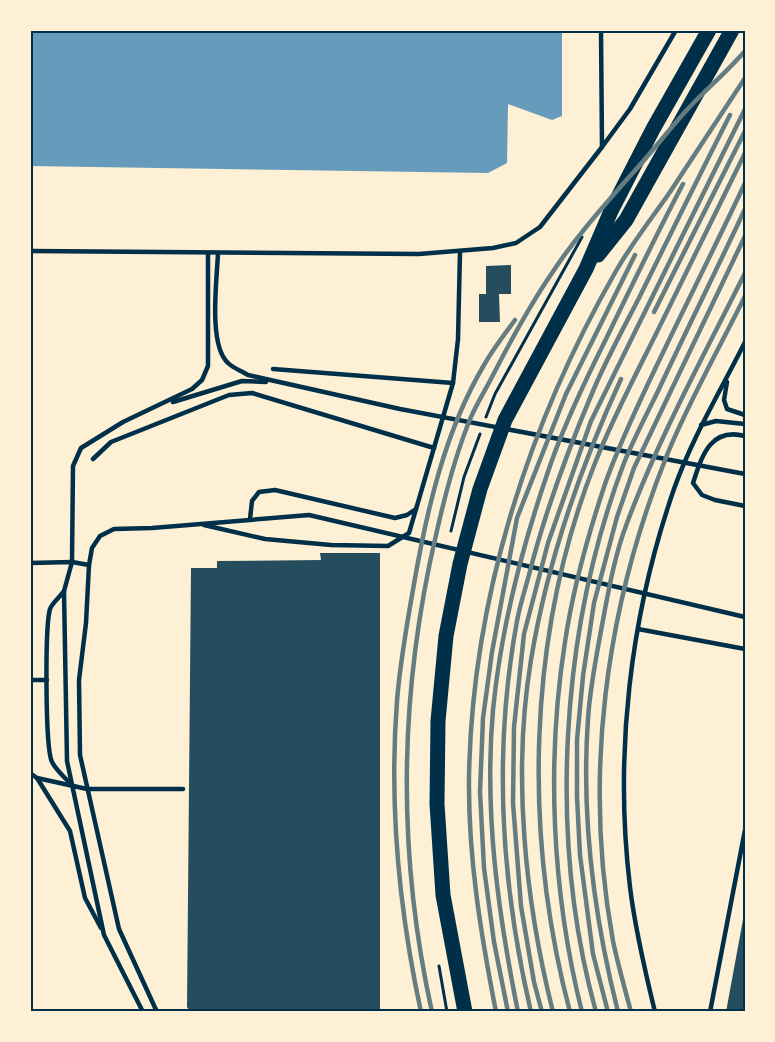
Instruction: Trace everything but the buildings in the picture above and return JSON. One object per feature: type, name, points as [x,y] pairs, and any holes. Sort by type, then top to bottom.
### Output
[{"type":"main road","points":[[465,1012],[443,895],[436,804],[438,721],[446,636],[460,564],[480,489],[505,420],[586,269],[611,211],[653,129],[709,30]]},
{"type":"main road","points":[[586,269],[626,220],[732,30]]},
{"type":"lane","points":[[601,30],[602,147]]},
{"type":"lane","points":[[30,251],[419,254],[459,252],[516,243],[540,227],[602,147],[630,109],[676,30]]},
{"type":"lane","points":[[200,524],[265,539],[331,545],[388,546],[408,533],[453,383],[458,339],[459,252]]},
{"type":"lane","points":[[104,935],[67,761],[64,591],[72,562],[73,466],[81,448],[123,422],[192,389],[202,380],[208,366],[208,253]]},
{"type":"lane","points":[[218,253],[216,335],[219,350],[227,363],[248,375],[400,409],[745,474]]},
{"type":"lane","points":[[656,1012],[648,983],[630,888],[625,813],[625,737],[633,659],[649,569],[675,487],[701,425],[745,342]]},
{"type":"lane","points":[[273,369],[453,383]]},
{"type":"lane","points":[[728,376],[724,400],[728,409],[745,415]]},
{"type":"lane","points":[[159,406],[242,381],[274,382]]},
{"type":"lane","points":[[93,459],[111,442],[229,395],[252,393],[434,448]]},
{"type":"lane","points":[[701,425],[716,421],[745,424]]},
{"type":"lane","points":[[745,436],[735,434],[715,440],[703,452],[693,483],[702,495],[745,506]]},
{"type":"lane","points":[[250,519],[252,501],[260,492],[275,490],[318,498],[394,518],[407,515],[416,508]]},
{"type":"lane","points":[[157,1012],[119,929],[80,755],[79,680],[86,623],[89,565],[92,548],[99,536],[114,529],[269,519],[309,514],[745,617]]},
{"type":"lane","points":[[30,563],[72,562],[89,565]]},
{"type":"lane","points":[[64,591],[50,608],[47,680],[48,749],[52,762],[71,785]]},
{"type":"lane","points":[[638,629],[745,649]]},
{"type":"lane","points":[[30,680],[47,680]]},
{"type":"lane","points":[[30,773],[38,778],[87,789],[183,789]]},
{"type":"lane","points":[[38,778],[70,831],[85,898],[143,1012]]},
{"type":"lane","points":[[710,1012],[745,830]]},
{"type":"path","points":[[449,541],[464,477],[495,394],[587,228]]},
{"type":"path","points":[[438,957],[447,1012]]},
{"type":"water","points":[[30,30],[562,30],[562,116],[552,120],[508,104],[507,163],[488,173],[30,166]]},
{"type":"railway","points":[[432,1012],[421,953],[408,833],[409,714],[424,594],[439,520],[455,460],[476,406],[521,323],[561,260],[692,104],[745,51]]},
{"type":"railway","points":[[496,1012],[476,896],[469,777],[473,711],[481,645],[494,579],[511,515],[556,390],[585,329],[622,261],[745,78]]},
{"type":"railway","points":[[542,1012],[534,982],[521,906],[513,803],[514,727],[524,634],[548,543],[591,421],[745,109]]},
{"type":"railway","points":[[531,1012],[513,915],[504,817],[505,719],[509,670],[518,615],[550,502],[593,391],[730,115]]},
{"type":"railway","points":[[654,312],[745,131]]},
{"type":"railway","points":[[570,1012],[555,944],[545,875],[539,805],[539,735],[545,665],[556,596],[572,529],[595,463],[745,153]]},
{"type":"railway","points":[[582,1012],[564,921],[555,828],[555,734],[559,688],[572,602],[593,523],[616,454],[745,183]]},
{"type":"railway","points":[[518,1012],[499,900],[490,786],[493,710],[508,616],[532,523],[563,431],[591,369],[683,184]]},
{"type":"railway","points":[[596,1012],[581,946],[571,877],[567,807],[568,736],[574,665],[586,595],[602,528],[624,463],[745,209]]},
{"type":"railway","points":[[608,1012],[593,954],[580,855],[577,797],[577,740],[583,676],[594,603],[617,517],[634,468],[745,236]]},
{"type":"railway","points":[[508,1012],[494,942],[484,868],[480,792],[483,718],[492,652],[517,518],[566,394],[635,255]]},
{"type":"railway","points":[[618,1012],[596,904],[588,830],[586,756],[594,670],[613,571],[627,523],[668,428],[745,273]]},
{"type":"railway","points":[[631,1012],[613,941],[604,880],[600,818],[601,756],[606,695],[615,633],[628,573],[667,455],[694,395],[745,296]]},
{"type":"railway","points":[[421,1012],[407,935],[395,818],[395,740],[402,657],[425,527],[448,444],[470,390],[515,320]]},
{"type":"railway","points":[[553,1012],[535,926],[524,837],[522,747],[525,703],[538,624],[556,552],[579,481],[621,379]]}]
